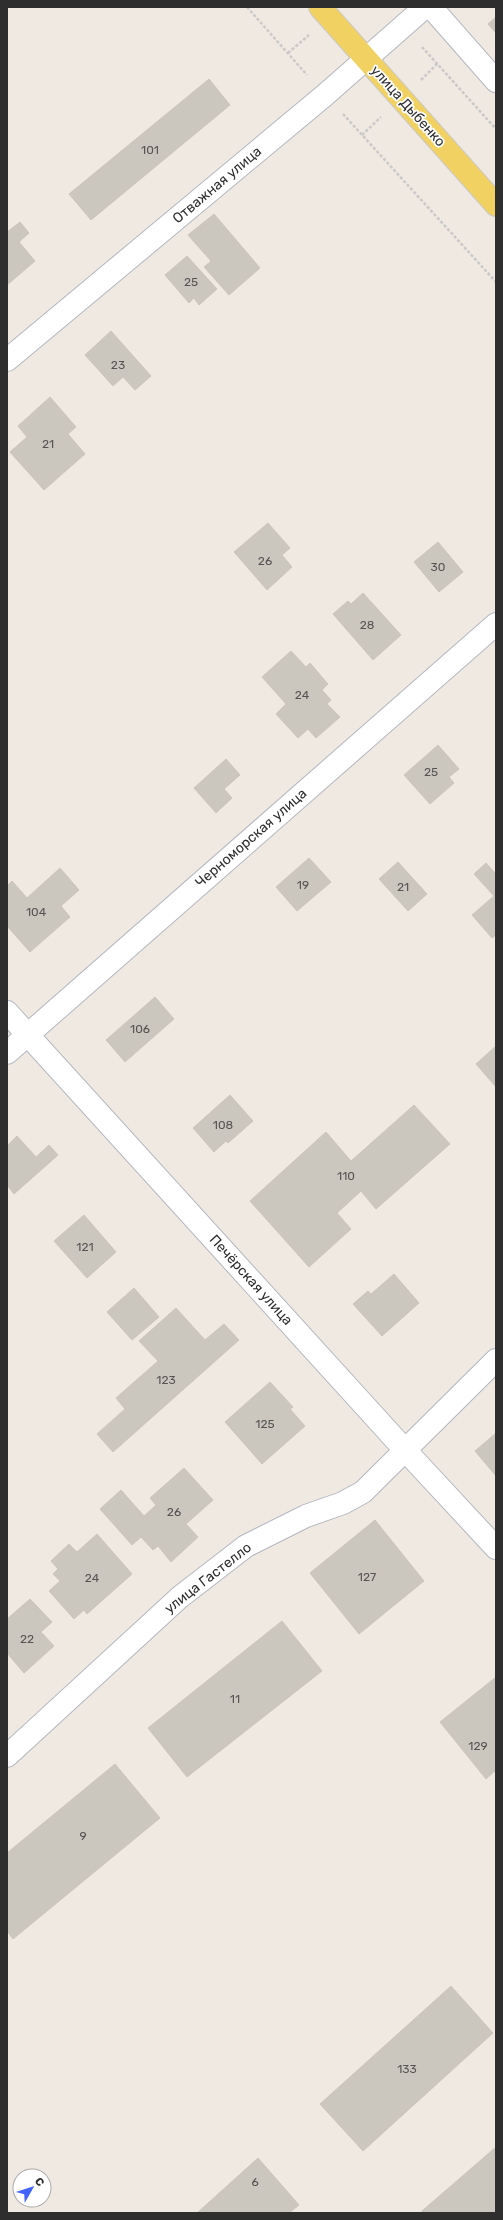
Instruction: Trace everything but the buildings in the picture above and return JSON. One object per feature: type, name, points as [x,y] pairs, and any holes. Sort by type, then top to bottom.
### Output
[{"type":"main road","name":"улица Дыбенко","points":[[320,7],[496,205]]},
{"type":"street","name":"Отважная улица","points":[[7,360],[325,95],[425,7]]},
{"type":"street","points":[[431,7],[496,81]]},
{"type":"street","name":"Черноморская улица","points":[[7,1053],[496,624]]},
{"type":"street","name":"Печёрская улица","points":[[7,1012],[28,1033],[405,1450],[496,1548]]},
{"type":"street","name":"улица Гастелло","points":[[7,1756],[186,1592],[246,1546],[306,1516],[343,1503],[363,1492],[496,1360]]},
{"type":"path","points":[[247,7],[325,95],[496,282]]},
{"type":"path","points":[[402,27],[438,63],[496,129]]}]
